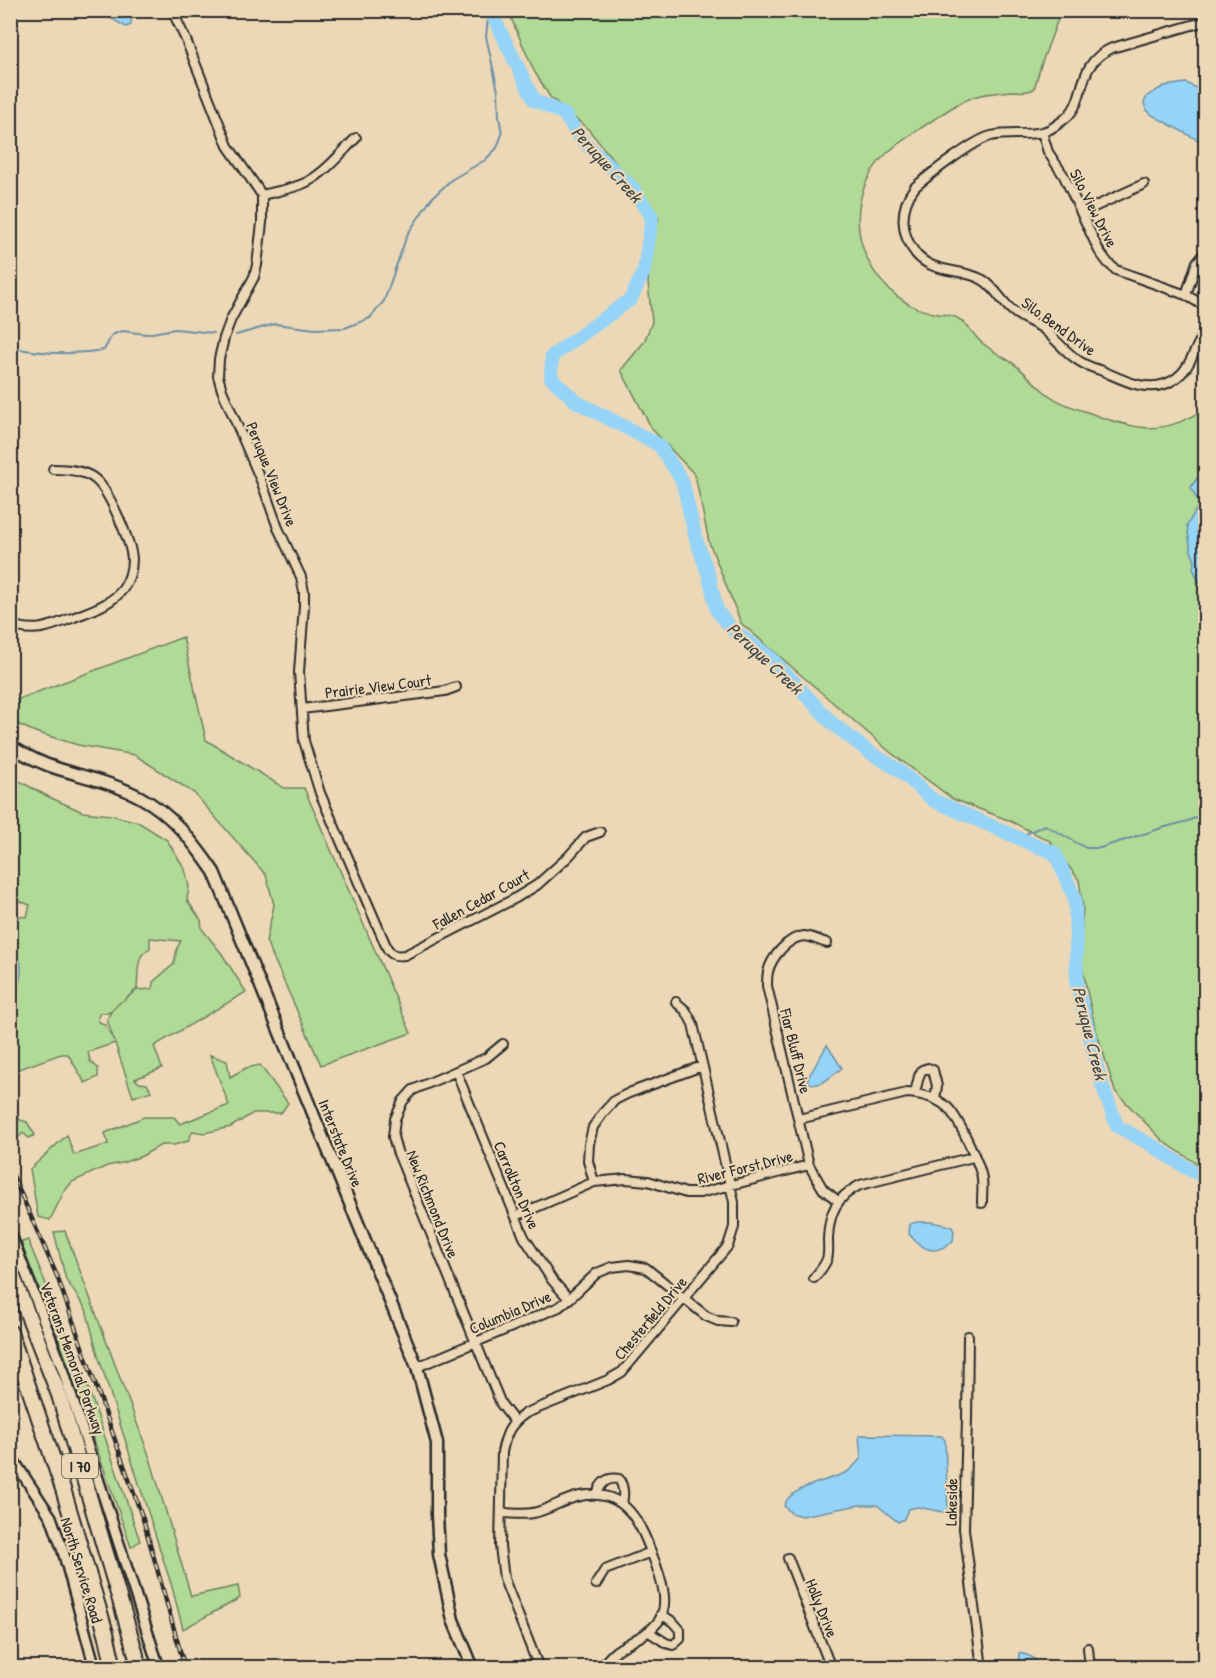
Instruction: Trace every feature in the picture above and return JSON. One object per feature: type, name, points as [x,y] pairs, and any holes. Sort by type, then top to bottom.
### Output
[{"type":"highway","name":"I 70","points":[[10,1269],[59,1395],[139,1668]]},
{"type":"highway","name":"I 70","points":[[10,1332],[63,1489],[106,1633],[114,1668]]},
{"type":"main road","name":"Interstate Drive","points":[[10,746],[37,760],[129,792],[149,802],[166,815],[194,843],[214,872],[417,1367],[437,1443],[439,1554],[453,1620],[473,1668]]},
{"type":"street","points":[[172,10],[228,146],[262,195],[286,189],[320,174],[356,138]]},
{"type":"street","name":"Silo Bend Drive","points":[[1206,21],[1103,52],[1090,65],[1071,113],[1065,120],[1042,132],[998,135],[988,137],[973,145],[915,188],[908,196],[903,219],[907,239],[918,256],[936,268],[964,272],[981,279],[991,286],[1013,312],[1041,328],[1080,363],[1135,384],[1152,386],[1165,384],[1179,377],[1191,363],[1206,331]]},
{"type":"street","name":"Silo View Drive","points":[[1042,132],[1048,152],[1064,177],[1099,251],[1108,263],[1116,270],[1186,294],[1206,307]]},
{"type":"street","points":[[1081,213],[1144,184]]},
{"type":"street","name":"Peruque View Drive","points":[[262,195],[261,239],[254,277],[231,319],[224,338],[218,376],[278,528],[301,577],[304,592],[299,672],[304,741],[320,793],[387,948],[391,954],[396,956]]},
{"type":"street","points":[[1186,294],[1197,262],[1206,251]]},
{"type":"street","points":[[10,624],[28,630],[52,626],[110,601],[122,590],[130,574],[132,559],[129,543],[102,485],[84,473],[68,469],[53,469]]},
{"type":"street","name":"Prairie View Court","points":[[302,709],[445,691],[456,687]]},
{"type":"street","name":"Fallen Cedar Court","points":[[396,956],[431,942],[514,899],[537,885],[586,837],[600,832]]},
{"type":"street","name":"Fiar Bluff Drive","points":[[827,944],[804,936],[784,946],[768,970],[767,986],[809,1165],[824,1189],[838,1201]]},
{"type":"street","name":"Chesterfield Drive","points":[[514,1421],[526,1413],[608,1380],[622,1372],[728,1246],[734,1227],[734,1203],[693,1024],[686,1011],[676,1002]]},
{"type":"street","name":"New Richmond Drive","points":[[503,1044],[486,1058],[413,1090],[403,1101],[395,1119],[393,1137],[501,1404],[514,1421]]},
{"type":"street","points":[[594,1182],[588,1161],[593,1127],[615,1100],[702,1066]]},
{"type":"street","points":[[915,1093],[922,1070],[928,1068],[933,1070],[937,1086],[935,1099]]},
{"type":"street","name":"Carrollton Drive","points":[[456,1071],[524,1237],[552,1280],[570,1299]]},
{"type":"street","points":[[799,1119],[907,1093],[921,1094],[935,1099],[946,1106],[957,1119],[982,1178],[982,1203]]},
{"type":"street","points":[[814,1278],[828,1257],[829,1224],[838,1201],[848,1191],[860,1185],[974,1157]]},
{"type":"street","name":"River Forst Drive","points":[[516,1216],[594,1182],[626,1179],[648,1181],[686,1193],[700,1193],[809,1165]]},
{"type":"street","name":"Veterans Memorial Parkway","points":[[10,1232],[63,1370],[159,1668]]},
{"type":"street","name":"Columbia Drive","points":[[417,1367],[559,1307],[597,1273],[612,1267],[629,1265],[646,1268],[706,1316],[718,1321],[731,1322]]},
{"type":"street","name":"Lakeside","points":[[968,1336],[964,1529],[982,1668]]},
{"type":"street","points":[[514,1421],[505,1437],[502,1452],[500,1546],[504,1579],[539,1668]]},
{"type":"street","name":"North Service Road","points":[[10,1455],[51,1517],[63,1551],[95,1668]]},
{"type":"street","points":[[597,1495],[606,1479],[619,1479],[623,1485],[622,1504]]},
{"type":"street","points":[[501,1513],[533,1513],[579,1496],[597,1495],[613,1497],[627,1508],[637,1521],[663,1584],[664,1604],[659,1620],[649,1632],[616,1652],[601,1668]]},
{"type":"street","points":[[596,1584],[605,1570],[651,1552]]},
{"type":"street","name":"Holly Drive","points":[[788,1558],[831,1668]]},
{"type":"street","points":[[649,1632],[673,1645],[680,1640],[680,1630],[661,1614]]},
{"type":"street","points":[[1088,1648],[1090,1668]]},
{"type":"green space","points":[[508,11],[1061,11],[1034,89],[973,97],[957,104],[888,152],[873,170],[863,190],[859,211],[859,232],[874,272],[889,289],[916,308],[959,319],[984,345],[1016,365],[1050,396],[1061,402],[1121,423],[1149,428],[1176,423],[1205,408],[1205,1169],[1163,1141],[1115,1091],[1094,1023],[1080,958],[1083,907],[1079,880],[1050,841],[1008,820],[953,799],[890,752],[741,623],[709,542],[695,475],[652,429],[621,370],[644,342],[652,322],[648,283],[652,236],[659,218],[588,129],[550,97],[534,71]]},
{"type":"green space","points":[[183,637],[206,740],[284,788],[304,788],[411,1033],[321,1065],[266,941],[274,905],[266,875],[194,793],[135,755],[78,745],[35,732],[11,721],[11,702]]},
{"type":"green space","points":[[10,776],[83,812],[111,815],[138,822],[167,840],[185,869],[189,887],[187,900],[201,920],[202,929],[222,954],[246,992],[154,1046],[162,1068],[135,1079],[139,1083],[147,1084],[151,1091],[133,1097],[115,1043],[88,1052],[90,1061],[98,1068],[98,1077],[85,1083],[68,1054],[61,1054],[11,1072],[11,988],[15,953],[11,954],[11,923],[14,926],[17,916],[27,917],[30,905],[11,898]],"holes":[[[150,938],[181,941],[174,964],[153,982],[152,989],[137,990],[123,1001],[137,989],[140,958],[150,948]],[[122,1001],[112,1010],[107,1019],[114,1041],[105,1025],[98,1021],[99,1013],[108,1013]]]},
{"type":"green space","points":[[210,1055],[227,1061],[230,1077],[246,1068],[260,1065],[288,1103],[281,1113],[253,1113],[231,1127],[204,1133],[193,1131],[188,1141],[174,1145],[161,1145],[142,1156],[107,1166],[72,1182],[64,1192],[50,1220],[38,1217],[30,1169],[67,1135],[74,1155],[108,1144],[105,1133],[144,1117],[174,1117],[180,1124],[229,1105]]},
{"type":"green space","points":[[10,1100],[20,1120],[27,1122],[35,1135],[29,1138],[23,1133],[15,1141],[13,1147],[11,1141]]},
{"type":"green space","points":[[65,1231],[150,1458],[191,1596],[238,1586],[240,1598],[183,1629],[172,1587],[98,1355],[86,1309],[66,1280],[54,1232]]},
{"type":"green space","points":[[28,1240],[88,1387],[140,1541],[131,1547],[52,1319],[20,1243]]},
{"type":"water","points":[[98,11],[131,11],[131,25],[126,27]]},
{"type":"water","points":[[1186,83],[1205,92],[1205,144],[1152,115],[1144,103],[1147,96],[1164,86]]},
{"type":"water","points":[[1206,476],[1205,596],[1193,568],[1195,561],[1187,526],[1199,504],[1191,487],[1198,477]]},
{"type":"water","points":[[15,953],[20,960],[21,972],[19,985],[11,989],[11,954]]},
{"type":"water","points":[[827,1045],[842,1068],[825,1081],[812,1084],[807,1081],[808,1078]]},
{"type":"water","points":[[917,1222],[951,1226],[954,1231],[953,1241],[940,1249],[924,1248],[909,1234],[910,1224]]},
{"type":"water","points":[[859,1436],[941,1436],[945,1440],[948,1513],[918,1507],[908,1509],[904,1519],[898,1522],[877,1505],[859,1505],[802,1516],[791,1513],[784,1506],[787,1499],[802,1489],[851,1469],[861,1458]]},
{"type":"water","points":[[1019,1653],[1032,1657],[1039,1667],[1018,1667]]},
{"type":"waterway","points":[[236,335],[275,324],[315,329],[345,328],[370,318],[384,301],[407,235],[431,199],[451,180],[485,160],[497,148],[502,134],[498,91],[486,36],[489,10]]},
{"type":"waterway","name":"Peruque Creek","points":[[490,10],[534,100],[564,114],[582,140],[633,188],[652,217],[644,271],[631,299],[552,356],[551,378],[577,402],[659,445],[682,480],[717,611],[733,630],[771,658],[833,724],[869,752],[899,770],[933,800],[1055,853],[1075,899],[1077,985],[1100,1079],[1117,1126],[1206,1178]]},
{"type":"waterway","points":[[10,347],[45,352],[81,353],[104,350],[112,335],[122,331],[146,334],[175,329],[213,333]]},
{"type":"waterway","points":[[1017,838],[1045,825],[1086,848],[1100,848],[1188,821],[1206,813]]},
{"type":"railway","points":[[10,1169],[57,1276],[143,1519],[185,1668]]}]
